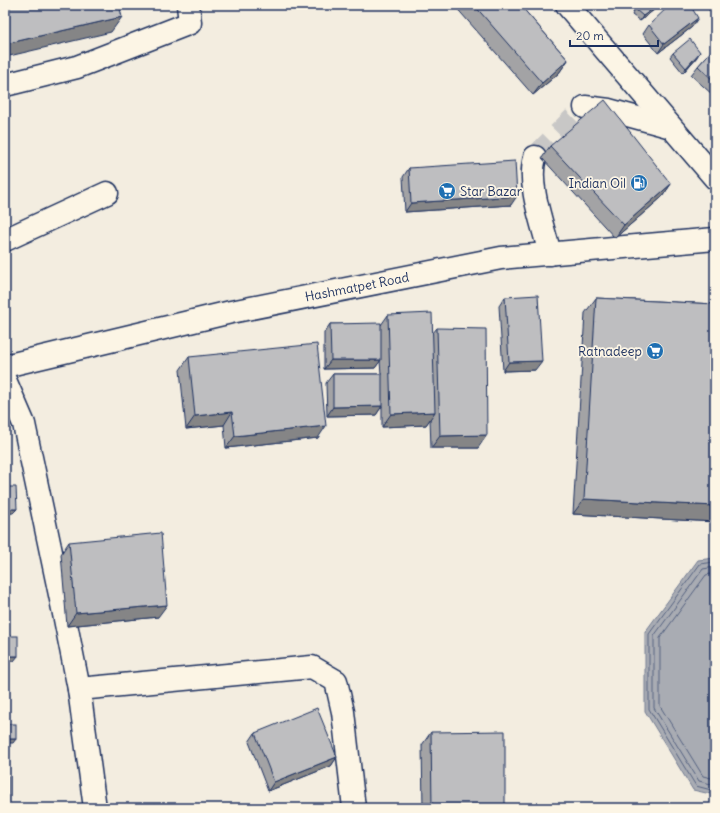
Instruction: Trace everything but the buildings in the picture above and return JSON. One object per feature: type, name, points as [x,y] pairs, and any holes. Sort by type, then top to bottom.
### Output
[{"type":"street","points":[[5,85],[77,67],[190,23],[188,5]]},
{"type":"street","points":[[568,5],[671,127],[714,175]]},
{"type":"street","points":[[585,107],[610,110],[671,127]]},
{"type":"street","points":[[536,156],[532,168],[533,183],[550,254]]},
{"type":"street","points":[[5,240],[107,193]]},
{"type":"street","name":"Hashmatpet Road","points":[[5,366],[231,312],[501,258],[715,239]]},
{"type":"street","points":[[5,380],[24,424],[79,689],[95,808]]},
{"type":"street","points":[[79,689],[312,667],[336,681],[343,712],[354,808]]},
{"type":"water","points":[[715,558],[715,795],[693,790],[645,711],[645,632],[698,560]]},
{"type":"tunnel","points":[[535,157],[585,107]]},
{"type":"place","name":"Indian Oil","points":[[639,183]]},
{"type":"place","name":"Star Bazar","points":[[447,191]]},
{"type":"place","name":"Ratnadeep","points":[[655,351]]}]
